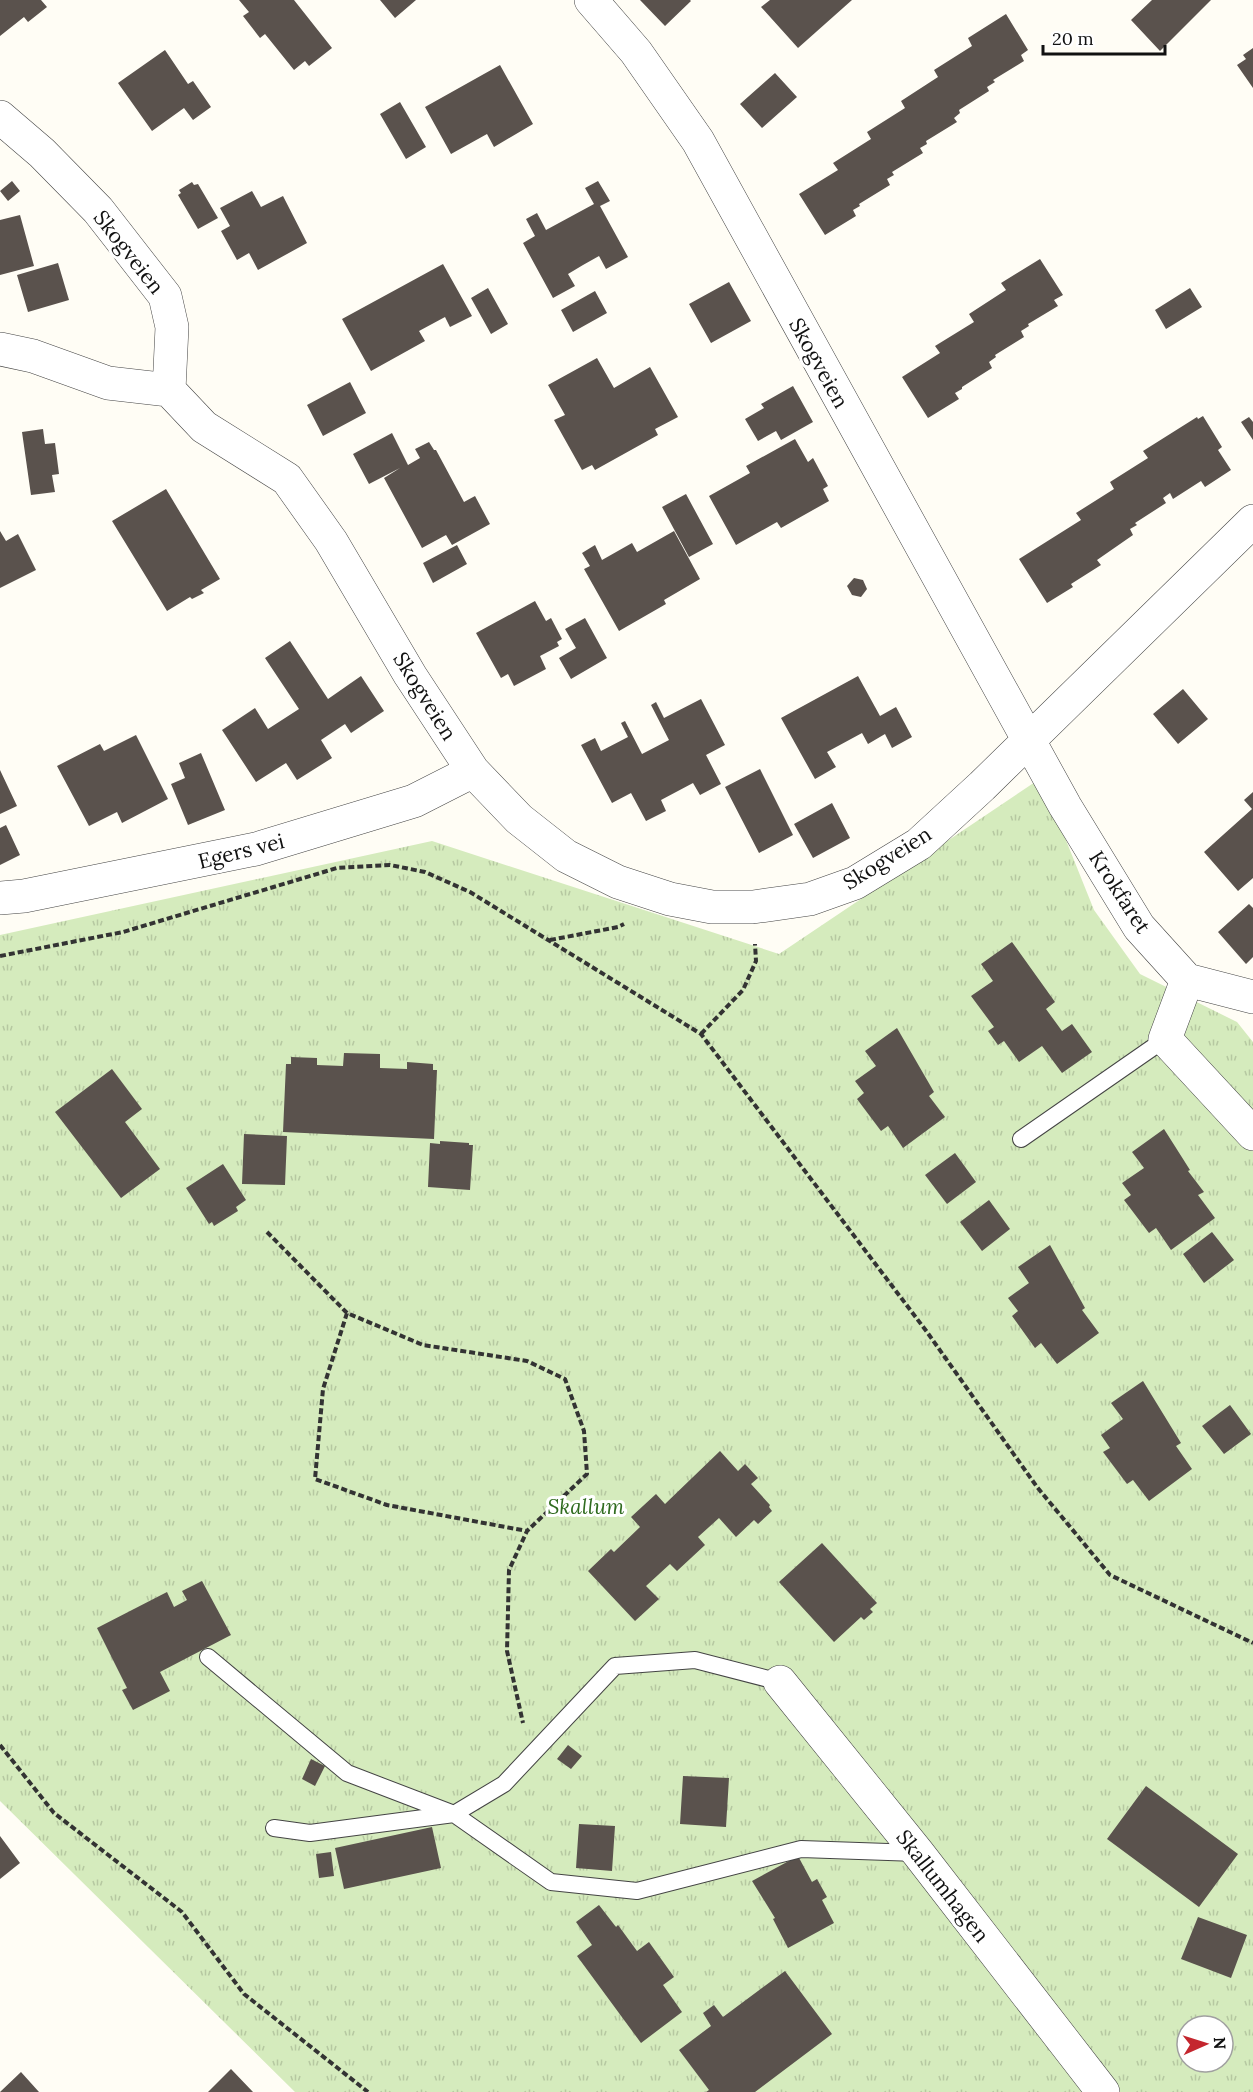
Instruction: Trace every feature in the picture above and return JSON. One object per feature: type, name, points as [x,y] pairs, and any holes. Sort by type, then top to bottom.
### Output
[{"type":"street","name":"Skogveien","points":[[591,0],[636,52],[698,141],[888,488],[1029,738]]},
{"type":"street","name":"Skogveien","points":[[0,117],[42,153],[98,210],[165,296],[172,327],[169,390],[204,427],[287,479],[331,541],[410,675],[473,771],[519,819],[566,856],[618,882],[670,899],[712,907],[753,907],[810,899],[855,883],[919,844],[982,786],[1253,520]]},
{"type":"street","points":[[0,349],[33,356],[108,383],[169,390]]},
{"type":"street","name":"Krokfaret","points":[[1029,738],[1065,806],[1139,927],[1187,980]]},
{"type":"street","name":"Egers vei","points":[[0,898],[24,896],[256,849],[414,801],[473,771]]},
{"type":"street","points":[[1253,998],[1187,980],[1165,1039],[1253,1134]]},
{"type":"street","name":"Skallumhagen","points":[[780,1682],[918,1853],[1103,2092]]},
{"type":"lane","points":[[1021,1139],[1165,1039]]},
{"type":"lane","points":[[208,1657],[347,1773],[454,1814],[551,1882],[638,1891],[801,1849],[918,1853]]},
{"type":"lane","points":[[274,1828],[310,1833],[454,1814],[504,1784],[615,1666],[695,1660],[780,1682]]},
{"type":"path","points":[[0,956],[123,932],[337,868],[390,865],[425,872],[470,892],[700,1034],[927,1332],[1037,1487],[1110,1575],[1253,1643]]},
{"type":"path","points":[[550,940],[618,927],[670,899]]},
{"type":"path","points":[[700,1034],[743,990],[756,961],[753,907]]},
{"type":"path","points":[[267,1233],[347,1313],[423,1345],[527,1361],[565,1379],[584,1431],[587,1474],[528,1531],[509,1570],[507,1652],[530,1756]]},
{"type":"path","points":[[347,1313],[323,1389],[315,1479],[387,1505],[528,1531]]},
{"type":"path","points":[[0,1745],[54,1814],[182,1912],[244,1994],[368,2092]]},
{"type":"green space","name":"Skallum","points":[[1041,778],[1094,910],[1140,974],[1237,1022],[1253,1042],[1253,2092],[295,2092],[0,1801],[0,935],[432,841],[779,954]]},
{"type":"building","points":[[0,0],[41,0],[47,7],[28,22],[24,17],[0,36]]},
{"type":"building","points":[[239,0],[294,0],[332,48],[309,66],[305,61],[294,70],[265,34],[260,38],[243,16],[249,12]]},
{"type":"building","points":[[380,0],[416,0],[395,18]]},
{"type":"building","points":[[640,0],[690,0],[691,1],[665,26]]},
{"type":"building","points":[[770,0],[852,0],[798,48],[761,7]]},
{"type":"building","points":[[1152,0],[1211,0],[1160,51],[1131,20]]},
{"type":"building","points":[[1006,14],[1028,50],[1021,55],[1024,61],[993,80],[995,82],[987,87],[989,91],[959,110],[960,113],[954,118],[957,122],[926,141],[927,144],[920,148],[923,153],[892,172],[894,175],[887,179],[890,185],[859,204],[860,206],[853,210],[856,216],[825,235],[799,194],[838,170],[833,163],[871,139],[867,132],[905,108],[901,101],[938,77],[934,70],[972,46],[968,38]]},
{"type":"building","points":[[1253,48],[1253,88],[1237,65],[1246,59],[1243,55]]},
{"type":"building","points":[[165,50],[188,84],[193,81],[211,107],[193,120],[184,108],[152,131],[118,83]]},
{"type":"building","points":[[500,65],[533,124],[494,147],[487,134],[451,154],[425,107]]},
{"type":"building","points":[[775,73],[797,97],[762,128],[740,104]]},
{"type":"building","points":[[400,102],[426,147],[406,159],[380,114]]},
{"type":"building","points":[[12,181],[20,191],[8,201],[0,191]]},
{"type":"building","points":[[598,181],[610,201],[600,206],[628,257],[606,269],[599,256],[568,274],[575,286],[553,298],[523,243],[535,236],[526,219],[537,213],[546,230],[594,204],[585,188]]},
{"type":"building","points":[[192,182],[194,185],[198,184],[218,218],[198,229],[178,195],[181,193],[179,190]]},
{"type":"building","points":[[252,191],[261,207],[283,196],[307,243],[258,270],[249,253],[237,260],[221,231],[230,226],[220,208]]},
{"type":"building","points":[[20,215],[34,266],[0,275],[0,220]]},
{"type":"building","points":[[1040,259],[1063,295],[1054,300],[1058,306],[1028,324],[1029,326],[1021,331],[1024,337],[995,355],[996,357],[989,362],[992,368],[955,393],[959,399],[928,418],[902,377],[940,353],[935,346],[974,322],[969,314],[1006,290],[1001,283]]},
{"type":"building","points":[[58,263],[69,300],[28,312],[17,275]]},
{"type":"building","points":[[443,264],[472,316],[450,327],[445,317],[419,331],[425,341],[371,371],[342,319]]},
{"type":"building","points":[[729,282],[751,321],[711,343],[689,304]]},
{"type":"building","points":[[488,288],[508,324],[491,334],[471,298]]},
{"type":"building","points":[[1190,288],[1202,307],[1166,329],[1155,310]]},
{"type":"building","points":[[595,291],[607,313],[573,332],[561,310]]},
{"type":"building","points":[[597,358],[614,388],[650,367],[678,417],[655,429],[658,435],[595,470],[592,465],[582,470],[554,420],[565,415],[548,385]]},
{"type":"building","points":[[350,382],[366,413],[323,436],[307,405]]},
{"type":"building","points":[[793,386],[813,422],[781,440],[776,431],[758,441],[745,419],[764,408],[761,404]]},
{"type":"building","points":[[1203,416],[1222,447],[1218,450],[1231,470],[1205,487],[1201,481],[1173,499],[1170,493],[1163,498],[1166,503],[1135,523],[1137,525],[1130,529],[1133,535],[1097,560],[1101,565],[1071,584],[1073,587],[1047,603],[1019,559],[1081,520],[1076,513],[1114,489],[1110,482],[1148,458],[1143,451],[1197,417],[1198,419]]},
{"type":"building","points":[[1249,417],[1253,422],[1253,440],[1241,422]]},
{"type":"building","points":[[43,429],[45,444],[55,443],[59,474],[52,475],[55,492],[31,495],[22,432]]},
{"type":"building","points":[[392,433],[408,465],[420,458],[415,449],[429,442],[436,450],[464,502],[475,496],[490,524],[452,545],[446,535],[422,548],[384,478],[400,468],[369,484],[353,454]]},
{"type":"building","points":[[795,439],[808,462],[813,458],[828,486],[823,489],[829,501],[781,528],[777,522],[736,545],[709,496],[750,473],[746,466]]},
{"type":"building","points":[[166,489],[220,579],[201,590],[204,593],[192,599],[190,597],[167,611],[112,521]]},
{"type":"building","points":[[686,494],[713,544],[689,557],[662,507]]},
{"type":"building","points":[[0,531],[6,541],[18,534],[36,570],[0,588]]},
{"type":"building","points":[[674,531],[700,579],[664,600],[666,604],[619,631],[584,569],[590,566],[582,553],[595,545],[602,560],[632,543],[637,552]]},
{"type":"building","points":[[457,545],[467,564],[433,583],[423,563]]},
{"type":"building","points":[[854,578],[863,580],[867,589],[861,597],[852,595],[847,586]]},
{"type":"building","points":[[535,601],[546,621],[551,618],[562,639],[557,642],[559,646],[540,656],[546,669],[514,686],[508,674],[501,678],[476,633]]},
{"type":"building","points":[[585,618],[607,658],[571,679],[559,658],[576,648],[565,629]]},
{"type":"building","points":[[290,641],[328,699],[361,676],[384,711],[351,733],[345,724],[321,740],[332,758],[297,780],[286,763],[256,782],[222,730],[255,708],[268,729],[299,709],[265,658]]},
{"type":"building","points":[[858,676],[880,716],[896,707],[912,737],[892,748],[885,734],[868,744],[862,733],[827,752],[836,767],[815,779],[781,718]]},
{"type":"building","points":[[1183,689],[1208,719],[1178,744],[1153,714]]},
{"type":"building","points":[[701,699],[725,745],[706,755],[721,784],[700,795],[693,783],[661,800],[666,811],[646,821],[631,793],[612,803],[581,745],[595,738],[601,751],[628,737],[621,723],[625,721],[642,754],[669,740],[651,705],[656,702],[664,718]]},
{"type":"building","points":[[136,735],[168,799],[122,823],[117,812],[89,826],[57,766],[100,744],[104,751]]},
{"type":"building","points":[[201,753],[225,810],[188,825],[171,784],[185,778],[179,763]]},
{"type":"building","points":[[760,769],[793,835],[759,853],[725,787]]},
{"type":"building","points":[[0,770],[17,806],[0,814]]},
{"type":"building","points":[[1253,792],[1253,878],[1238,891],[1204,852],[1252,809],[1244,800]]},
{"type":"building","points":[[832,803],[850,838],[813,858],[794,824]]},
{"type":"building","points":[[6,825],[20,855],[0,865],[0,828]]},
{"type":"building","points":[[1249,904],[1253,908],[1253,957],[1246,964],[1218,932]]},
{"type":"building","points":[[1012,942],[1055,1002],[1046,1009],[1062,1031],[1072,1024],[1092,1052],[1062,1073],[1042,1046],[1019,1062],[1004,1041],[998,1045],[988,1031],[994,1027],[971,996],[993,981],[981,964]]},
{"type":"building","points":[[897,1028],[934,1092],[929,1096],[945,1117],[903,1148],[888,1126],[881,1131],[857,1099],[864,1093],[855,1081],[876,1066],[865,1051]]},
{"type":"building","points":[[344,1053],[380,1054],[380,1068],[407,1069],[407,1062],[433,1064],[433,1070],[437,1070],[434,1139],[283,1132],[286,1064],[291,1064],[291,1057],[317,1058],[317,1065],[343,1066]]},
{"type":"building","points":[[112,1069],[142,1109],[125,1122],[160,1169],[121,1198],[55,1112]]},
{"type":"building","points":[[1164,1129],[1190,1170],[1188,1171],[1204,1192],[1198,1195],[1215,1218],[1171,1250],[1156,1228],[1149,1233],[1124,1200],[1131,1195],[1122,1183],[1144,1168],[1132,1152]]},
{"type":"building","points":[[244,1134],[287,1136],[285,1185],[242,1184]]},
{"type":"building","points":[[440,1141],[473,1145],[470,1190],[428,1187],[430,1143],[440,1144]]},
{"type":"building","points":[[955,1153],[976,1182],[947,1204],[925,1175]]},
{"type":"building","points":[[223,1164],[246,1200],[236,1207],[238,1211],[214,1226],[212,1222],[209,1224],[186,1188]]},
{"type":"building","points":[[989,1200],[1010,1229],[982,1251],[960,1222]]},
{"type":"building","points":[[1212,1232],[1234,1260],[1204,1283],[1183,1254]]},
{"type":"building","points":[[1050,1245],[1085,1308],[1082,1310],[1099,1333],[1057,1364],[1041,1343],[1035,1348],[1012,1316],[1018,1311],[1008,1298],[1029,1283],[1018,1267]]},
{"type":"building","points":[[1143,1381],[1181,1443],[1176,1446],[1192,1469],[1149,1501],[1133,1480],[1127,1484],[1103,1452],[1110,1448],[1101,1435],[1123,1419],[1111,1403]]},
{"type":"building","points":[[1230,1405],[1251,1434],[1224,1454],[1202,1426]]},
{"type":"building","points":[[720,1451],[738,1471],[745,1464],[758,1478],[751,1484],[770,1505],[772,1511],[758,1524],[754,1520],[736,1537],[719,1518],[698,1537],[705,1545],[677,1571],[670,1564],[646,1586],[659,1599],[635,1621],[588,1571],[611,1549],[614,1552],[640,1527],[631,1517],[656,1494],[665,1504]]},
{"type":"building","points":[[822,1543],[877,1603],[870,1609],[873,1612],[864,1620],[861,1617],[834,1642],[779,1582]]},
{"type":"building","points":[[202,1581],[231,1635],[160,1672],[170,1691],[133,1710],[122,1690],[127,1688],[97,1628],[167,1592],[174,1607],[187,1600],[182,1591]]},
{"type":"building","points":[[568,1745],[582,1756],[571,1769],[557,1759]]},
{"type":"building","points":[[311,1759],[325,1766],[315,1786],[302,1779]]},
{"type":"building","points":[[683,1776],[729,1778],[726,1827],[680,1824]]},
{"type":"building","points":[[1146,1786],[1238,1854],[1199,1907],[1107,1839]]},
{"type":"building","points":[[579,1824],[615,1826],[612,1871],[576,1868]]},
{"type":"building","points":[[432,1827],[441,1868],[344,1889],[335,1848]]},
{"type":"building","points":[[0,1836],[20,1863],[0,1879]]},
{"type":"building","points":[[331,1852],[334,1876],[319,1878],[316,1854]]},
{"type":"building","points":[[798,1856],[812,1882],[817,1879],[827,1897],[822,1900],[834,1923],[788,1948],[773,1919],[775,1918],[752,1881]]},
{"type":"building","points":[[599,1905],[616,1927],[618,1925],[637,1951],[649,1942],[674,1977],[663,1985],[682,2012],[641,2043],[577,1956],[592,1945],[576,1922]]},
{"type":"building","points":[[1198,1917],[1247,1935],[1231,1978],[1181,1959]]},
{"type":"building","points":[[785,1971],[832,2034],[755,2092],[706,2092],[709,2090],[679,2050],[711,2026],[703,2013],[714,2005],[723,2017]]},
{"type":"building","points":[[231,2069],[253,2092],[208,2092]]},
{"type":"building","points":[[21,2072],[39,2092],[0,2092]]}]
